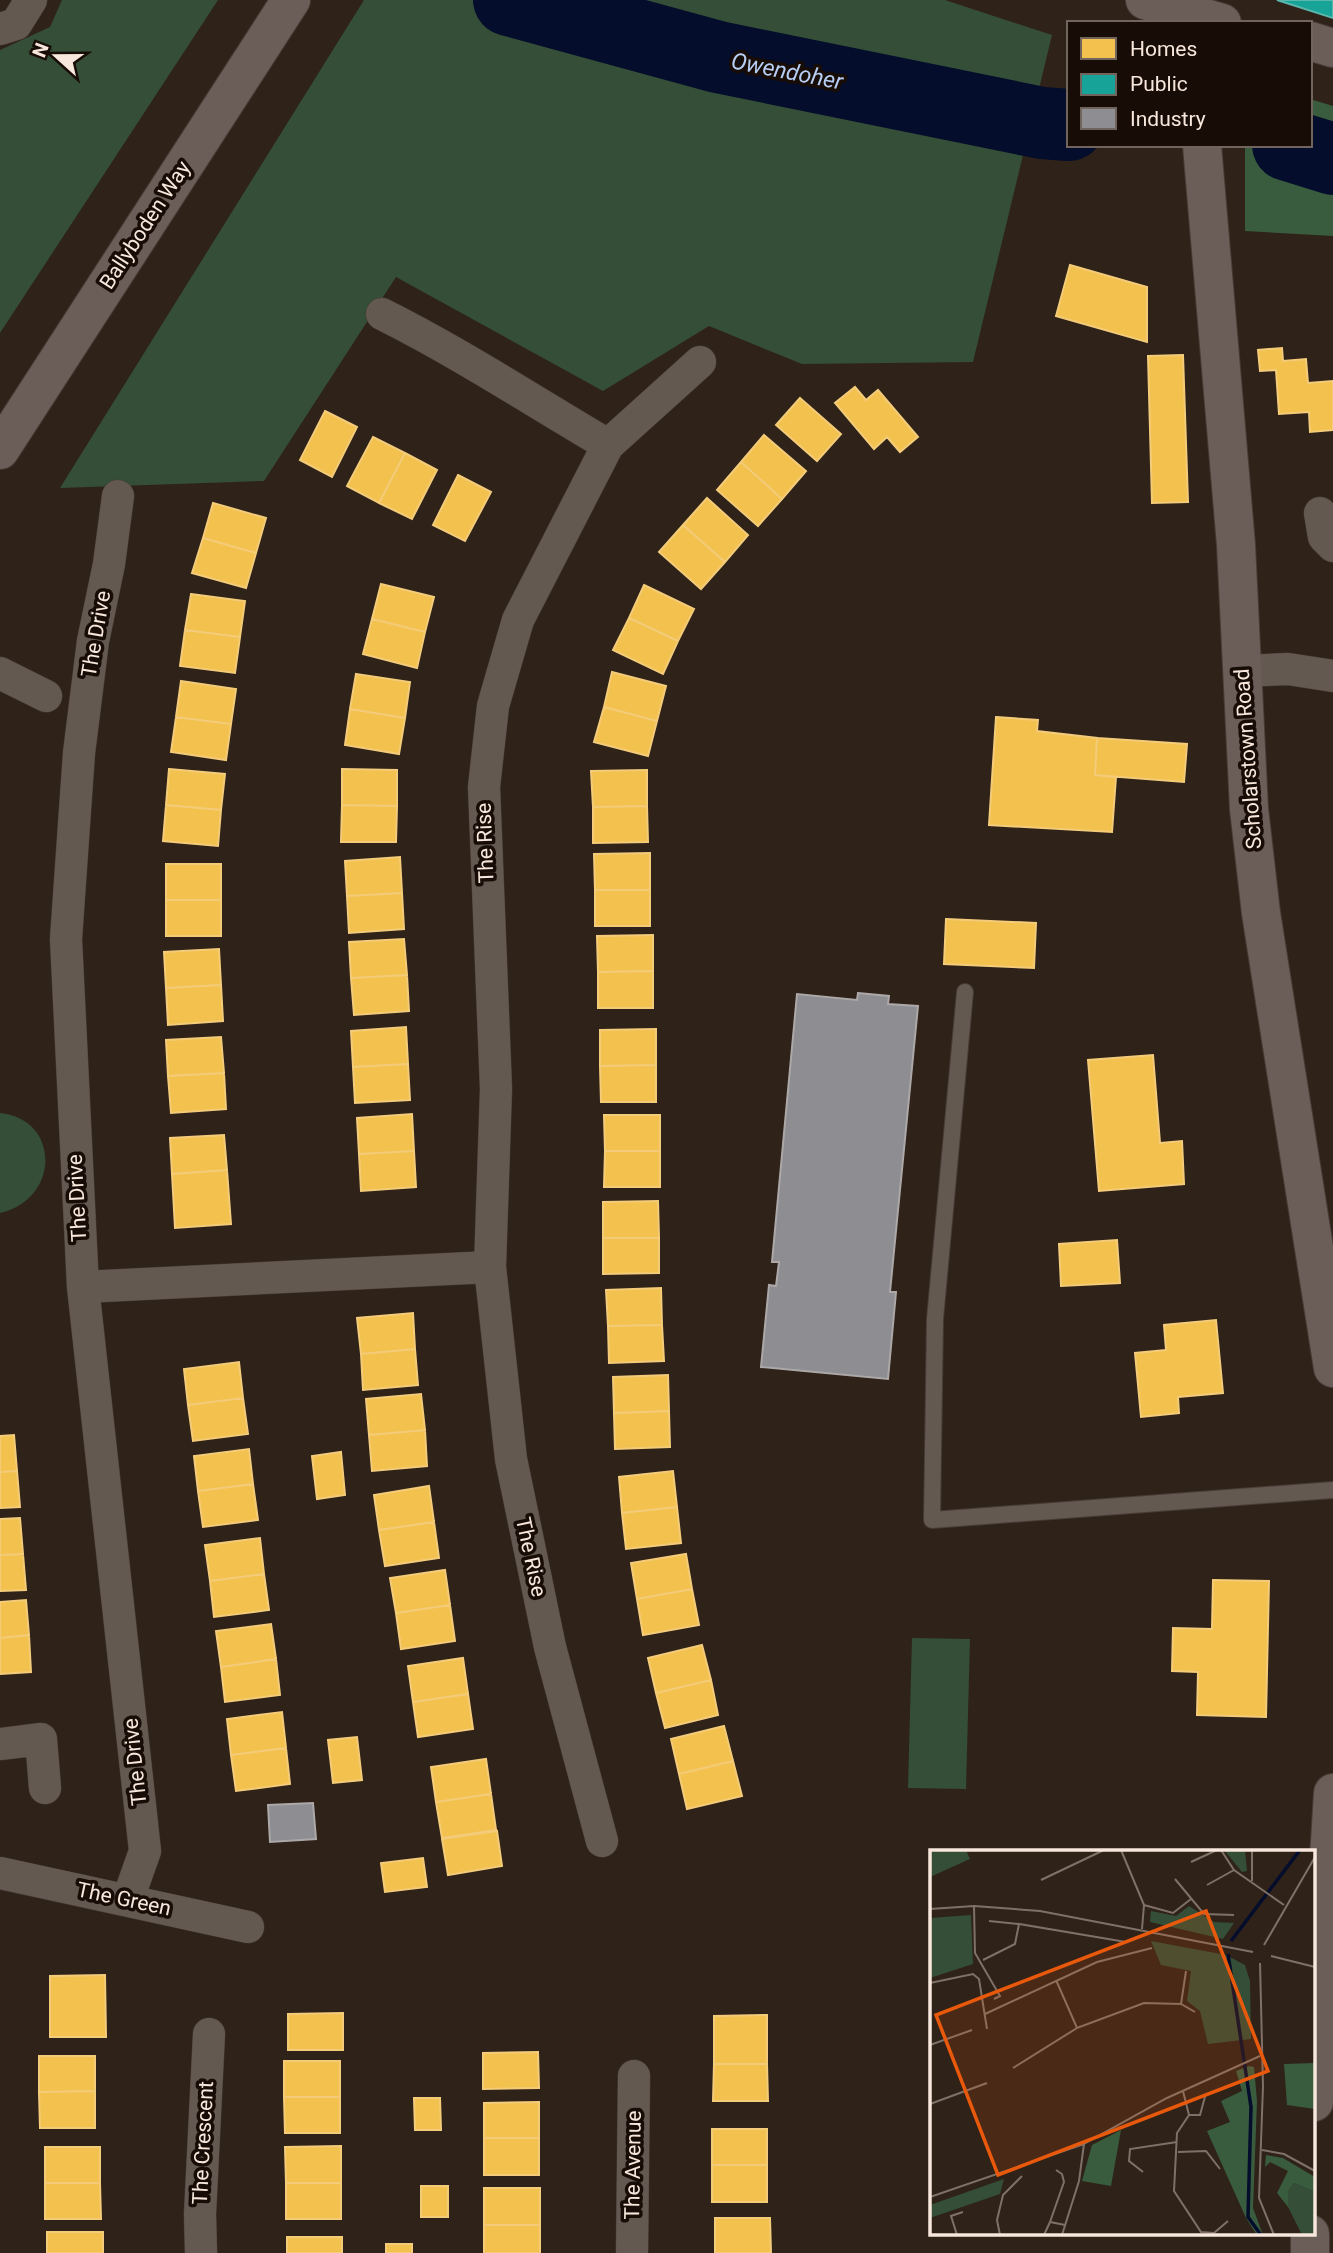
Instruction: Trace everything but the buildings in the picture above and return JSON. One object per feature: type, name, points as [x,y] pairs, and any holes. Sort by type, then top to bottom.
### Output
[{"type":"main road","name":"Ballyboden Way","points":[[0,450],[291,0]]},
{"type":"main road","points":[[1145,0],[1208,21]]},
{"type":"main road","points":[[1312,42],[1333,48]]},
{"type":"main road","name":"Scholarstown Road","points":[[1202,147],[1236,545],[1249,809],[1261,913],[1333,1368]]},
{"type":"main road","points":[[1316,2069],[1333,1793]]},
{"type":"street","points":[[0,29],[16,24],[32,0]]},
{"type":"street","points":[[382,314],[443,345],[504,385],[608,445]]},
{"type":"street","name":"The Rise","points":[[601,1841],[550,1647],[512,1459],[490,1267],[496,1089],[484,787],[493,706],[519,620],[608,445],[700,362]]},
{"type":"street","name":"The Drive","points":[[118,496],[109,564],[93,640],[79,753],[66,939],[83,1287],[145,1851],[128,1899]]},
{"type":"street","points":[[1320,513],[1324,537],[1333,546]]},
{"type":"street","points":[[1242,671],[1288,669],[1333,676]]},
{"type":"street","points":[[0,673],[46,696]]},
{"type":"street","points":[[83,1287],[490,1267]]},
{"type":"street","points":[[0,1744],[41,1740],[45,1788]]},
{"type":"street","name":"The Green","points":[[0,1872],[248,1927]]},
{"type":"street","name":"The Crescent","points":[[201,2253],[200,2214],[209,2034]]},
{"type":"street","name":"The Avenue","points":[[632,2253],[634,2076]]},
{"type":"lane","points":[[965,992],[935,1319],[932,1520],[1333,1490]]},
{"type":"green space","points":[[62,0],[218,0],[0,333],[0,50],[50,27]]},
{"type":"green space","points":[[364,0],[945,0],[1052,35],[973,362],[802,364],[709,326],[603,391],[396,277],[264,481],[60,488]]},
{"type":"green space","points":[[1312,100],[1333,106],[1333,236],[1245,231],[1245,147],[1312,147]]},
{"type":"green space","points":[[0,1113],[20,1118],[34,1129],[43,1144],[45,1160],[42,1177],[34,1193],[20,1205],[0,1213]]},
{"type":"green space","points":[[912,1638],[970,1639],[966,1789],[908,1788]]},
{"type":"waterway","name":"Owendoher","points":[[509,0],[718,57],[1042,123],[1067,125]]},
{"type":"waterway","name":"Owendoher","points":[[1294,147],[1333,159]]}]
